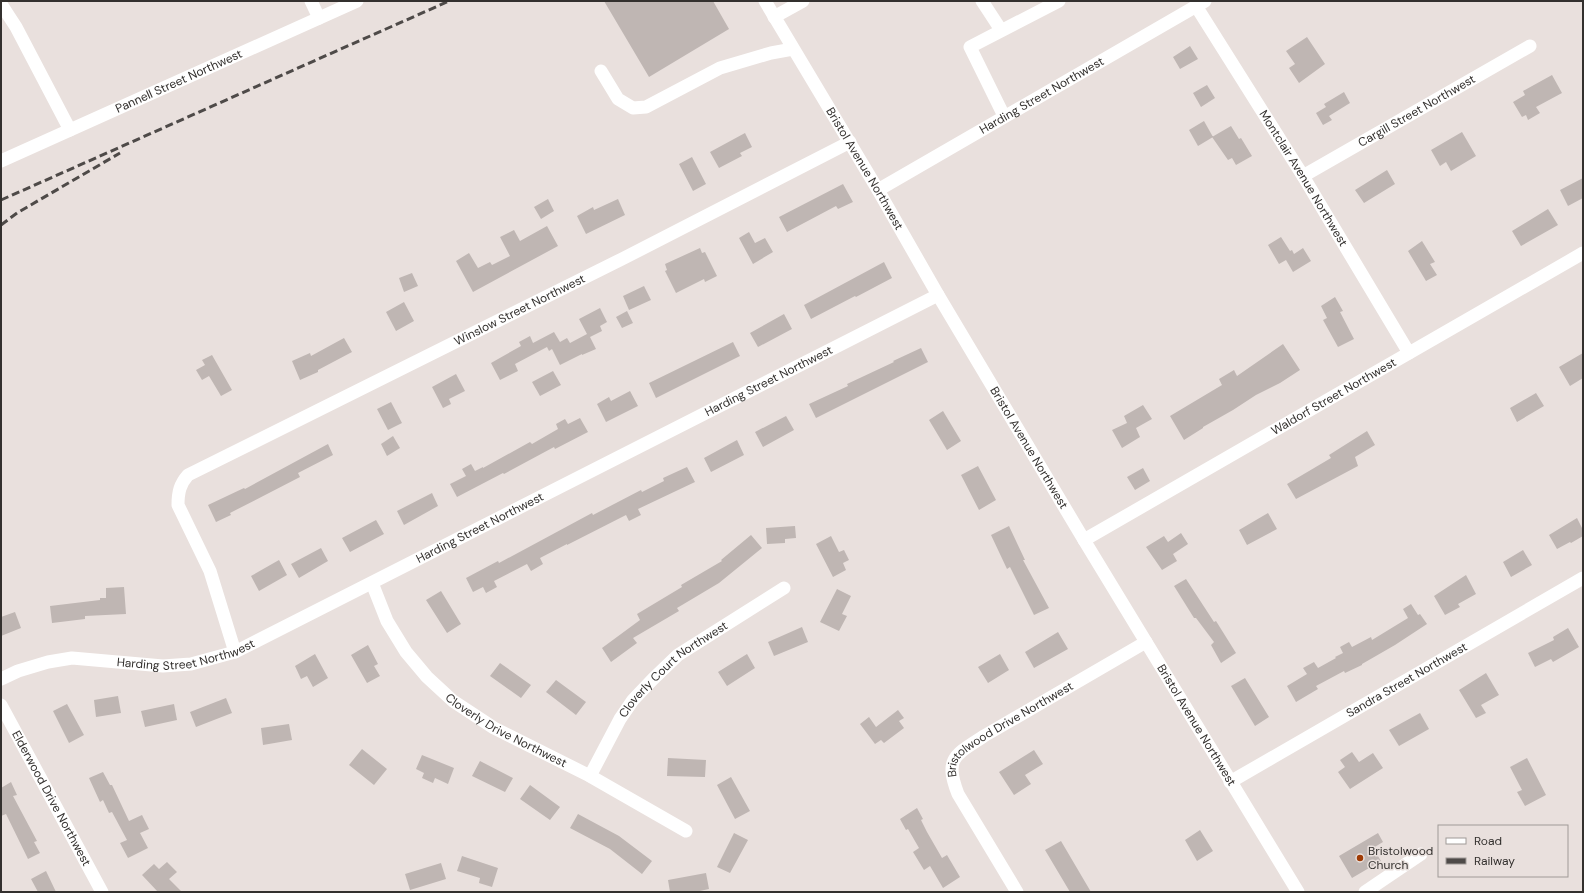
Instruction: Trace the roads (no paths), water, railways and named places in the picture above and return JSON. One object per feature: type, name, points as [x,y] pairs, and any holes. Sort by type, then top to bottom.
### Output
[{"type":"street","points":[[311,1],[318,18]]},
{"type":"street","name":"Pannell Street Northwest","points":[[1,161],[358,1]]},
{"type":"street","name":"Bristol Avenue Northwest","points":[[765,1],[850,142],[938,295],[1084,540],[1298,892]]},
{"type":"street","points":[[774,17],[803,1]]},
{"type":"street","points":[[982,1],[1001,30]]},
{"type":"street","points":[[1004,116],[970,48],[1001,30],[1058,1]]},
{"type":"street","points":[[1,4],[16,27],[70,130]]},
{"type":"street","name":"Harding Street Northwest","points":[[878,190],[1200,4]]},
{"type":"street","name":"Montclair Avenue Northwest","points":[[1200,4],[1409,353]]},
{"type":"street","name":"Cargill Street Northwest","points":[[1303,176],[1530,46]]},
{"type":"street","points":[[601,71],[618,99],[633,108],[646,107],[720,68],[794,48]]},
{"type":"street","name":"Winslow Street Northwest","points":[[235,652],[210,571],[178,505],[178,494],[181,483],[188,474],[622,259],[850,142]]},
{"type":"street","name":"Waldorf Street Northwest","points":[[1084,540],[1583,253]]},
{"type":"street","name":"Harding Street Northwest","points":[[1,679],[18,671],[48,662],[72,658],[163,666],[191,664],[235,652],[938,295]]},
{"type":"street","name":"Sandra Street Northwest","points":[[1230,782],[1583,578]]},
{"type":"street","name":"Cloverly Drive Northwest","points":[[372,583],[387,622],[406,652],[427,677],[453,701],[494,728],[590,776],[686,831]]},
{"type":"street","name":"Cloverly Court Northwest","points":[[590,776],[620,719],[633,700],[653,679],[678,655],[784,588]]},
{"type":"street","name":"Bristolwood Drive Northwest","points":[[1017,892],[958,794],[952,780],[951,766],[960,752],[984,736],[1146,642]]},
{"type":"street","name":"Elderwood Drive Northwest","points":[[1,705],[102,892]]},
{"type":"street","points":[[1365,892],[1421,854]]},
{"type":"railway","points":[[1,200],[449,1]]},
{"type":"railway","points":[[1,225],[17,213],[120,153]]},
{"type":"place","name":"Bristolwood Church","points":[[1360,858]]}]
